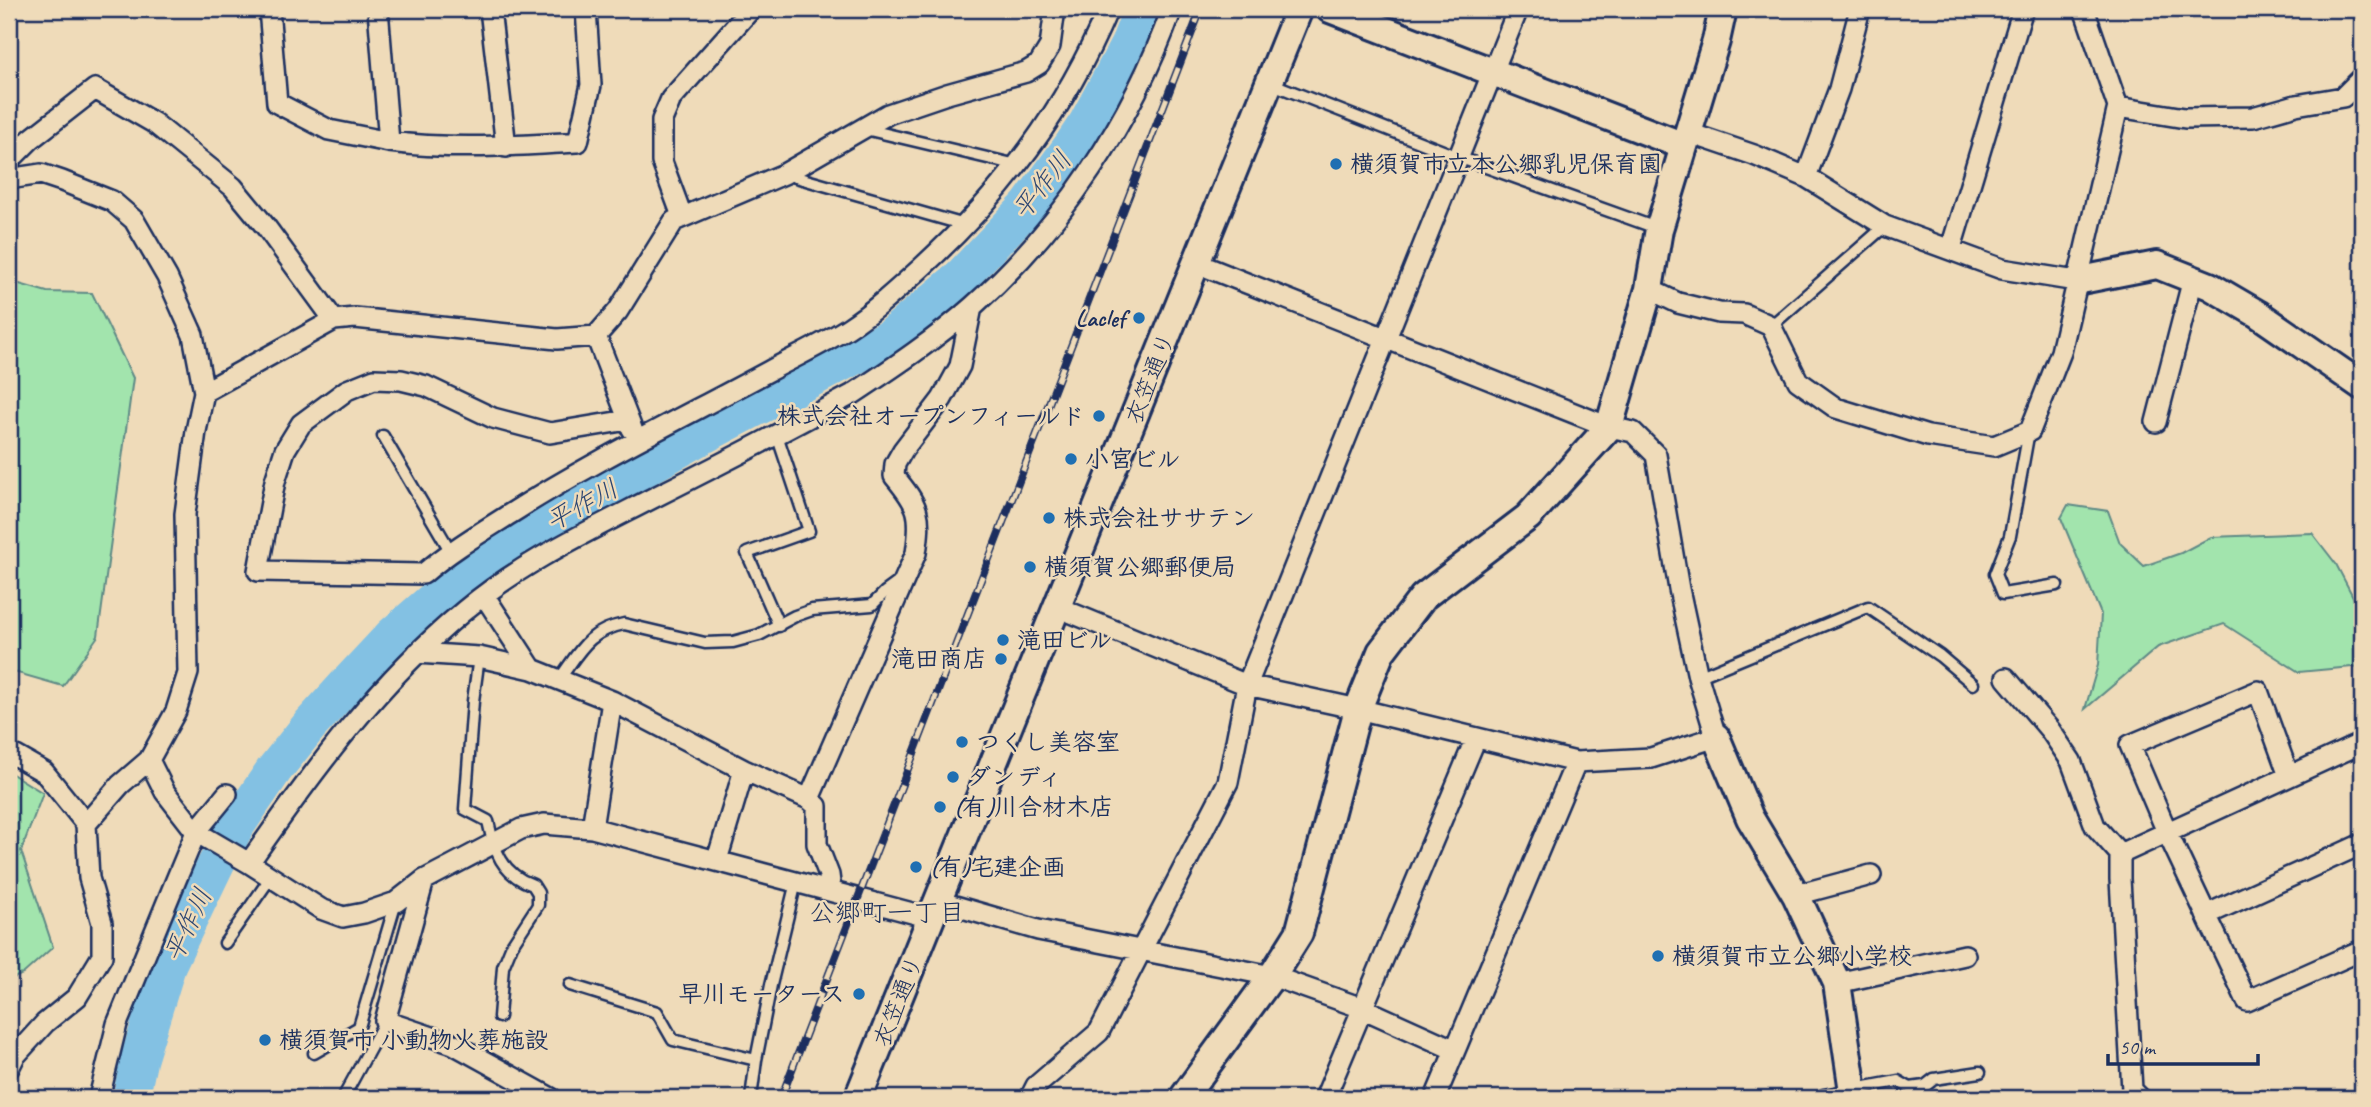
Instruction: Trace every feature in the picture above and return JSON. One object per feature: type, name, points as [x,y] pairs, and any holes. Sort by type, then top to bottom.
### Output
[{"type":"street","points":[[269,9],[277,103],[329,130],[389,142],[424,146],[506,147],[578,142],[591,86],[586,9]]},
{"type":"street","points":[[378,9],[389,142]]},
{"type":"street","points":[[490,9],[506,147]]},
{"type":"street","points":[[682,216],[663,162],[662,120],[671,99],[751,9]]},
{"type":"street","points":[[204,392],[334,320],[355,317],[556,339],[596,336],[618,311],[674,221],[784,174],[888,114],[947,93],[1026,72],[1039,64],[1050,46],[1055,9]]},
{"type":"street","points":[[628,420],[550,433],[493,418],[426,386],[401,380],[374,379],[347,390],[301,424],[285,450],[275,481],[258,571],[423,574],[451,552],[550,488],[636,439],[848,328],[891,295],[989,201],[1064,100],[1108,9]]},
{"type":"street","points":[[249,863],[296,795],[365,707],[417,653],[484,595],[513,574],[566,543],[853,394],[887,372],[972,307],[1047,229],[1111,137],[1137,90],[1172,9]]},
{"type":"street","name":"衣笠通り","points":[[858,1098],[1299,9]]},
{"type":"street","points":[[1330,9],[1492,72],[1686,140],[1754,155],[1806,177],[1885,226],[1951,248],[2002,269],[2076,281],[2157,265],[2210,286],[2258,314],[2362,386]]},
{"type":"street","points":[[1030,1098],[1036,1086],[1099,1032],[1228,782],[1247,685],[1518,9]]},
{"type":"street","points":[[1183,1098],[1272,976],[1299,933],[1359,709],[1381,652],[1423,597],[1528,517],[1609,427],[1648,289],[1659,229],[1716,41],[1723,9]]},
{"type":"street","points":[[1806,177],[1839,89],[1860,9]]},
{"type":"street","points":[[1951,248],[2023,9]]},
{"type":"street","points":[[1648,289],[1678,303],[1719,313],[1744,314],[1771,326],[1798,381],[1836,408],[1928,436],[1994,446],[2029,430],[2061,352],[2118,107],[2084,9]]},
{"type":"street","points":[[2118,107],[2185,118],[2253,117],[2296,105],[2343,97],[2362,78]]},
{"type":"street","points":[[9,161],[32,139],[95,89],[108,94],[154,123],[233,187],[334,320]]},
{"type":"street","points":[[9,179],[41,174],[112,201],[134,220],[167,277],[193,335],[204,392],[185,514],[188,673],[176,711],[149,760],[120,785],[86,824]]},
{"type":"street","points":[[1196,263],[1609,427],[1633,432],[1656,455],[1679,589],[1698,677],[1716,737],[1750,818],[1796,895],[1837,983],[1853,1095]]},
{"type":"street","points":[[2157,422],[2193,279]]},
{"type":"street","points":[[808,799],[916,552],[918,510],[894,476],[895,464],[942,399],[960,366],[972,307]]},
{"type":"street","points":[[596,336],[636,439]]},
{"type":"street","points":[[484,595],[532,669]]},
{"type":"street","points":[[1057,607],[1247,685],[1359,709],[1576,762],[1651,758],[1716,737]]},
{"type":"street","points":[[417,653],[479,657],[561,678],[612,701],[744,770],[808,799],[817,806],[817,844],[829,875],[831,890]]},
{"type":"street","points":[[2006,678],[2050,730],[2071,761],[2095,826],[2120,854],[2132,1090],[2140,1098]]},
{"type":"street","points":[[2289,776],[2258,691],[2130,745],[2167,832],[2247,1001],[2362,950]]},
{"type":"street","points":[[592,828],[612,701]]},
{"type":"street","points":[[1325,1098],[1476,738]]},
{"type":"street","points":[[2120,854],[2362,743]]},
{"type":"street","points":[[9,755],[16,756],[44,772],[86,824],[89,878],[102,923],[102,956],[77,997],[45,1023],[15,1056],[9,1068]]},
{"type":"street","points":[[149,760],[165,792],[196,832],[321,909],[342,917],[396,902],[424,880],[521,829],[544,824],[592,828],[831,890],[1272,976],[1362,1008],[1455,1050]]},
{"type":"street","points":[[1435,1098],[1576,762]]},
{"type":"street","points":[[717,860],[744,770]]},
{"type":"street","points":[[99,1098],[117,1024],[196,832],[227,794]]},
{"type":"street","points":[[2206,915],[2362,844]]},
{"type":"street","points":[[1796,895],[1871,875]]},
{"type":"street","points":[[424,880],[385,1021],[453,1044],[551,1098]]},
{"type":"street","points":[[1837,983],[1965,955]]},
{"type":"lane","points":[[1269,83],[1458,157],[1659,229]]},
{"type":"lane","points":[[862,129],[1017,165]]},
{"type":"lane","points":[[784,174],[966,225]]},
{"type":"lane","points":[[1771,326],[1885,226]]},
{"type":"lane","points":[[2029,430],[2010,536],[1995,574],[2003,594],[2057,585]]},
{"type":"lane","points":[[776,435],[809,531],[747,553],[779,626]]},
{"type":"lane","points":[[383,436],[451,552]]},
{"type":"lane","points":[[561,678],[590,637],[612,626],[624,624],[705,643],[733,642],[759,635],[795,615],[812,610],[872,605],[907,577]]},
{"type":"lane","points":[[1698,677],[1868,607],[1940,656],[1973,684]]},
{"type":"lane","points":[[479,657],[465,809],[488,821],[493,845],[508,871],[518,880],[533,885],[538,893],[538,905],[512,945],[503,967],[499,1017]]},
{"type":"lane","points":[[225,943],[271,877]]},
{"type":"lane","points":[[751,1098],[771,985],[796,882]]},
{"type":"lane","points":[[314,1053],[359,1027],[396,902]]},
{"type":"lane","points":[[570,985],[657,1012],[673,1040],[756,1060]]},
{"type":"lane","points":[[343,1098],[385,1021]]},
{"type":"lane","points":[[1823,1095],[1853,1095],[1898,1081],[1910,1088],[1925,1086],[1934,1079],[1980,1072]]},
{"type":"green space","points":[[9,281],[47,292],[92,293],[133,378],[98,636],[63,686],[14,672],[9,662]]},
{"type":"green space","points":[[2068,505],[2108,511],[2120,543],[2144,566],[2181,553],[2211,537],[2312,533],[2336,564],[2362,614],[2362,666],[2299,672],[2224,624],[2158,647],[2085,709],[2098,665],[2101,614],[2061,518]]},
{"type":"green space","points":[[9,772],[43,793],[21,851],[53,947],[23,974],[9,980]]},
{"type":"waterway","name":"平作川","points":[[131,1098],[139,1059],[168,964],[216,864],[236,826],[274,770],[349,682],[393,635],[447,588],[502,548],[706,434],[889,338],[958,280],[1028,206],[1073,144],[1128,46],[1142,9]]},
{"type":"railway","points":[[781,1098],[1201,9]]},
{"type":"place","name":"横須賀市立本公郷乳児保育園","points":[[1336,164]]},
{"type":"place","name":"Laclef","points":[[1139,318]]},
{"type":"place","name":"株式会社オープンフィールド","points":[[1099,416]]},
{"type":"place","name":"小宮ビル","points":[[1071,459]]},
{"type":"place","name":"株式会社ササテン","points":[[1049,518]]},
{"type":"place","name":"横須賀公郷郵便局","points":[[1030,567]]},
{"type":"place","name":"滝田ビル","points":[[1003,640]]},
{"type":"place","name":"滝田商店","points":[[1001,659]]},
{"type":"place","name":"つくし美容室","points":[[962,742]]},
{"type":"place","name":"ダンディ","points":[[953,777]]},
{"type":"place","name":"(有)川合材木店","points":[[940,807]]},
{"type":"place","name":"(有)宅建企画","points":[[916,867]]},
{"type":"place","name":"横須賀市立公郷小学校","points":[[1658,956]]},
{"type":"place","name":"早川モータース","points":[[859,994]]},
{"type":"place","name":"横須賀市 小動物火葬施設","points":[[265,1040]]},
{"type":"district","name":"公郷町一丁目","points":[[887,912]]}]
